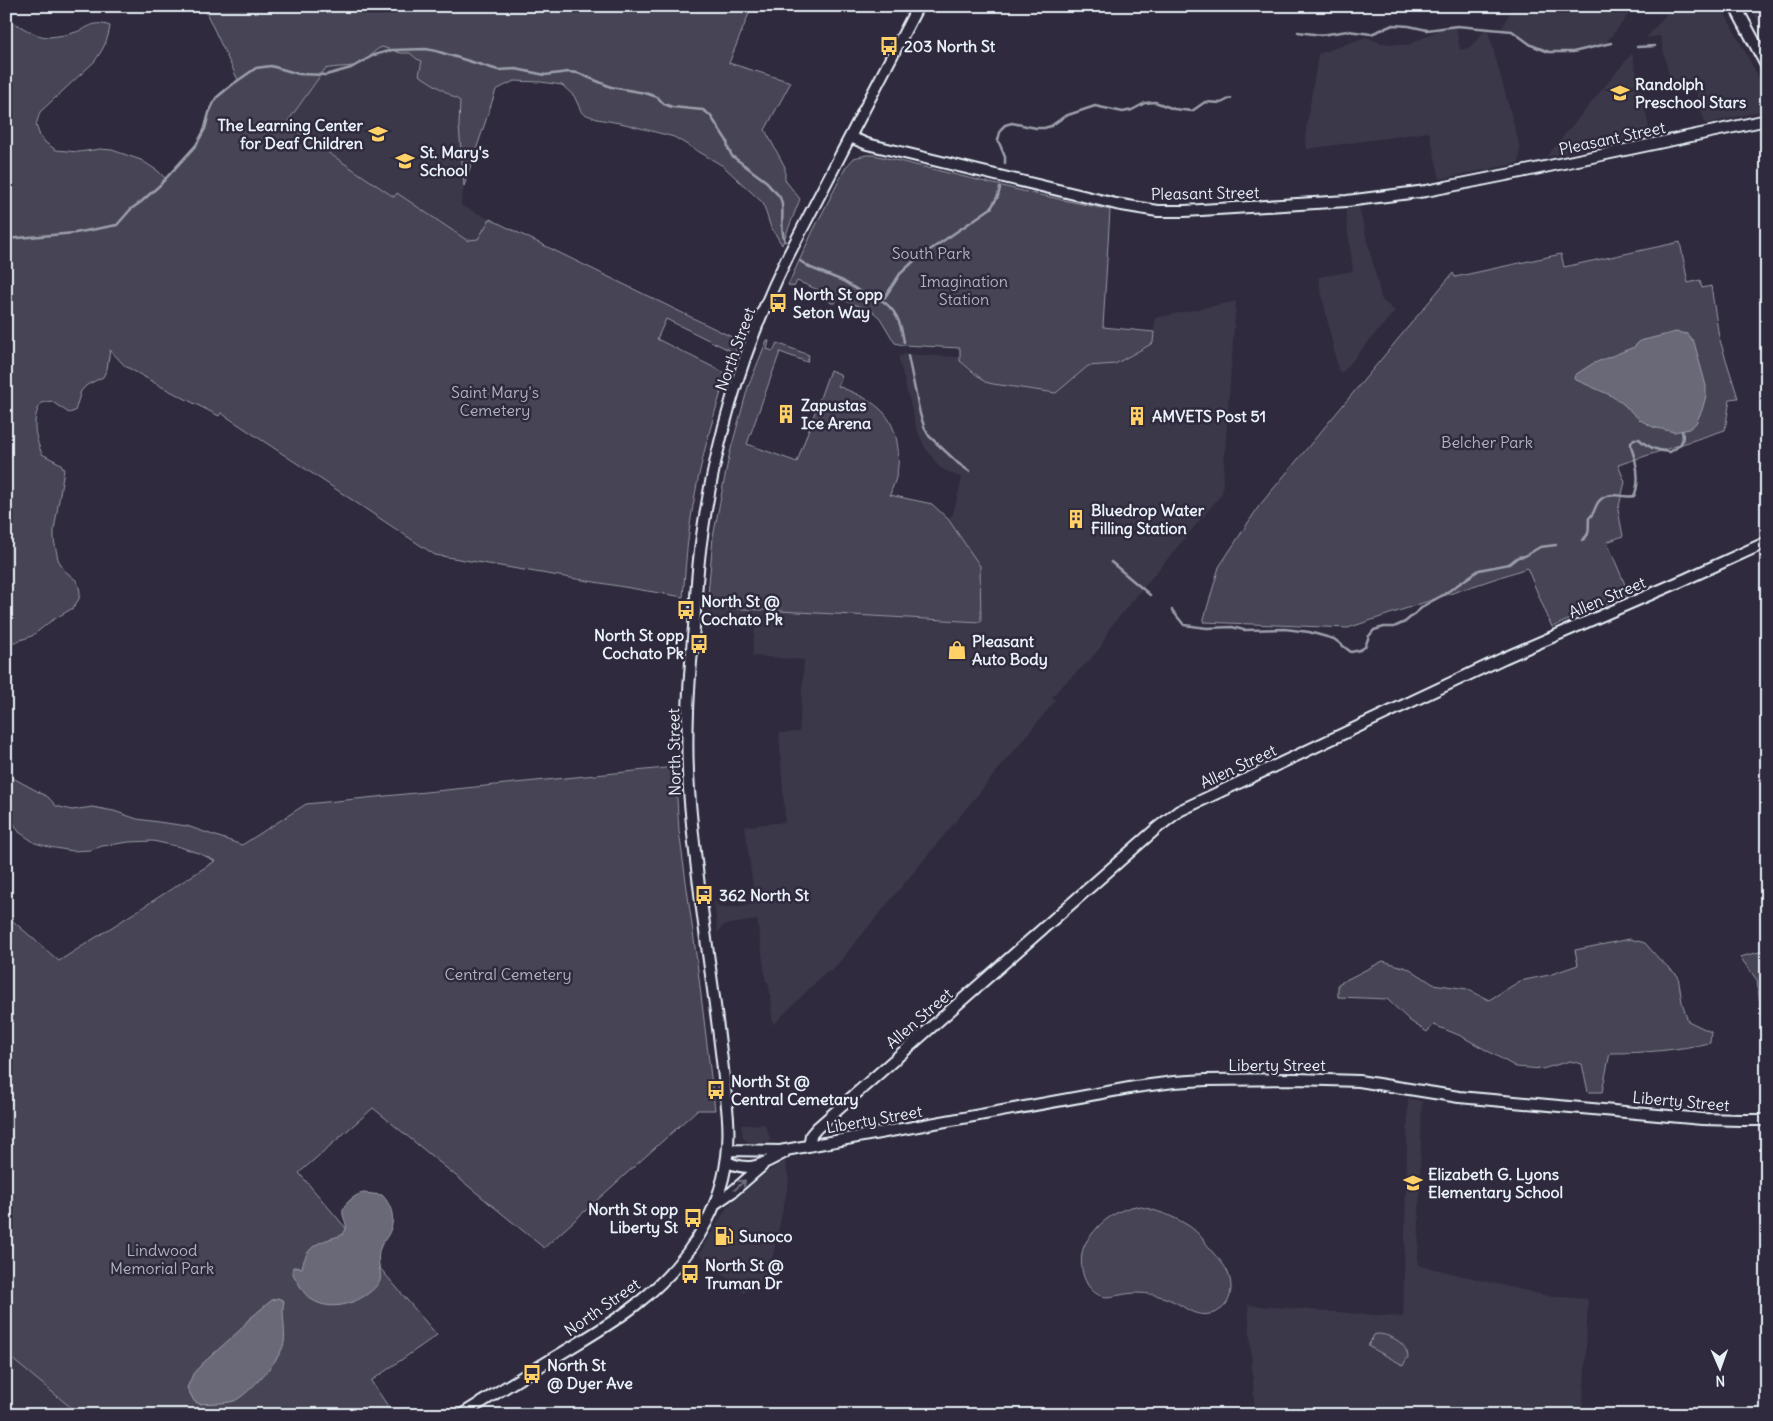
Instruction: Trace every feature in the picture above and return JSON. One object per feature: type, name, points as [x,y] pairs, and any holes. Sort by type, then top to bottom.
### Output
[{"type":"main road","name":"North Street","points":[[462,1415],[598,1331],[639,1302],[686,1256],[702,1231],[716,1203],[727,1162],[727,1107],[691,816],[688,761],[689,686],[700,555],[708,503],[730,407],[742,368],[780,274],[918,6]]},
{"type":"main road","points":[[1735,6],[1767,66]]},
{"type":"main road","name":"Pleasant Street","points":[[850,137],[867,144],[1139,209],[1158,211],[1225,210],[1355,200],[1426,191],[1767,120]]},
{"type":"main road","name":"Allen Street","points":[[809,1146],[811,1135],[818,1128],[1157,828],[1179,811],[1504,658],[1767,542]]},
{"type":"main road","name":"Liberty Street","points":[[728,1150],[761,1152],[791,1150],[1135,1087],[1206,1080],[1296,1079],[1359,1081],[1472,1098],[1702,1118],[1767,1120]]},
{"type":"main road","name":"Liberty Street","points":[[727,1162],[748,1168],[764,1165],[791,1150]]},
{"type":"main road","points":[[716,1203],[764,1165]]},
{"type":"shaded area","points":[[1513,6],[1636,6],[1605,44],[1567,53],[1539,50],[1523,41],[1512,31],[1501,30]]},
{"type":"shaded area","points":[[1673,6],[1721,6],[1767,93],[1767,108],[1765,110],[1705,124],[1696,89],[1673,94],[1660,36],[1646,38]]},
{"type":"shaded area","points":[[1750,6],[1767,6],[1767,39]]},
{"type":"shaded area","points":[[1456,26],[1460,50],[1470,47],[1486,29],[1488,30],[1520,147],[1519,163],[1440,179],[1429,132],[1307,149],[1305,136],[1318,54],[1366,37],[1382,43],[1408,45],[1440,29]]},
{"type":"shaded area","name":"St. Mary's School","points":[[382,47],[398,52],[410,53],[417,59],[460,77],[464,186],[461,205],[524,236],[468,241],[397,193],[394,197],[286,124],[325,69],[360,64],[374,50]]},
{"type":"shaded area","name":"Randolph Preschool Stars","points":[[1632,53],[1651,135],[1546,157],[1566,133]]},
{"type":"shaded area","points":[[1359,207],[1382,300],[1395,311],[1342,373],[1338,370],[1318,277],[1353,271],[1345,208]]},
{"type":"shaded area","points":[[1236,301],[1222,494],[1109,629],[1101,647],[1052,697],[1056,700],[832,971],[826,972],[773,1025],[772,1006],[768,982],[766,982],[757,920],[724,925],[718,935],[714,900],[721,908],[755,904],[745,826],[785,822],[779,733],[799,732],[804,660],[752,656],[755,625],[715,623],[709,626],[705,632],[707,607],[981,622],[980,566],[948,519],[953,514],[962,478],[939,467],[924,446],[917,430],[898,357],[905,354],[959,357],[962,364],[986,382],[1056,393],[1088,366],[1115,364],[1153,343],[1155,318]]},
{"type":"shaded area","name":"Elizabeth G. Lyons Elementary School","points":[[1408,1098],[1422,1101],[1418,1265],[1548,1296],[1588,1299],[1582,1415],[1255,1415],[1248,1305],[1403,1317]]},
{"type":"shaded area","points":[[765,1124],[771,1141],[754,1144],[743,1138],[741,1125]]},
{"type":"shaded area","points":[[785,1161],[789,1181],[769,1274],[744,1293],[699,1254],[724,1212],[737,1195],[756,1178]]},
{"type":"shaded area","points":[[6,1354],[80,1415],[6,1415]]},
{"type":"green space","name":"Saint Mary's Cemetery","points":[[203,6],[752,6],[729,63],[791,82],[765,130],[785,167],[785,180],[800,199],[782,245],[770,225],[763,203],[723,166],[674,137],[625,124],[597,119],[582,113],[574,96],[562,85],[514,81],[496,90],[464,186],[459,126],[460,101],[419,75],[422,61],[410,53],[401,53],[382,47],[361,64],[325,69],[286,124],[394,197],[397,193],[468,241],[478,239],[490,219],[740,341],[735,353],[666,319],[657,339],[727,374],[709,432],[692,512],[683,597],[435,555],[221,413],[219,416],[125,366],[110,350],[107,369],[103,377],[87,385],[81,391],[75,411],[69,413],[51,401],[41,403],[35,422],[37,441],[42,454],[61,464],[64,470],[54,540],[58,559],[64,570],[77,581],[80,591],[79,599],[73,608],[51,621],[32,636],[6,645],[6,16],[9,20],[28,31],[44,37],[70,34],[96,24],[110,26],[105,45],[94,62],[40,112],[36,125],[40,136],[56,150],[79,152],[100,149],[112,150],[141,160],[165,178],[197,144],[214,100],[238,80]]},
{"type":"green space","name":"South Park","points":[[874,155],[1110,210],[1103,327],[1154,332],[1153,343],[1115,364],[1088,366],[1056,393],[993,384],[985,382],[960,361],[960,348],[895,343],[880,318],[872,311],[838,298],[835,303],[831,303],[828,300],[830,295],[797,281],[794,287],[788,285],[846,167],[854,158]]},
{"type":"green space","name":"Belcher Park","points":[[1680,242],[1688,283],[1700,280],[1702,288],[1711,286],[1719,337],[1738,398],[1730,399],[1725,430],[1618,465],[1625,482],[1618,510],[1623,536],[1607,542],[1629,594],[1552,627],[1527,568],[1348,628],[1203,622],[1219,567],[1259,506],[1453,273],[1455,277],[1561,254],[1564,267]]},
{"type":"green space","points":[[767,340],[769,341],[767,349],[773,351],[777,343],[809,355],[807,362],[780,352],[747,444],[797,462],[830,370],[840,374],[841,379],[838,386],[875,404],[885,414],[894,430],[898,447],[898,465],[896,479],[890,495],[932,504],[948,519],[980,566],[981,622],[707,607],[713,537],[729,456],[748,387]]},
{"type":"green space","points":[[6,767],[13,778],[48,797],[56,806],[72,810],[92,807],[114,811],[137,819],[187,826],[242,845],[306,804],[675,767],[679,831],[715,1110],[697,1110],[544,1248],[373,1108],[299,1173],[437,1335],[371,1381],[394,1415],[80,1415],[6,1354],[6,915],[59,961],[215,861],[180,847],[153,841],[129,842],[102,846],[91,850],[73,851],[35,843],[19,832],[6,811]]},
{"type":"green space","points":[[1630,939],[1645,943],[1678,976],[1682,1002],[1688,1021],[1711,1032],[1710,1043],[1661,1051],[1610,1053],[1602,1092],[1588,1092],[1582,1064],[1570,1061],[1542,1069],[1516,1067],[1461,1036],[1434,1025],[1427,1032],[1410,1021],[1387,999],[1338,997],[1338,984],[1383,961],[1410,969],[1433,984],[1467,989],[1489,1000],[1520,981],[1549,975],[1578,965],[1575,950]]},
{"type":"green space","points":[[1767,950],[1767,1054],[1763,1049],[1757,980],[1740,957]]},
{"type":"green space","points":[[1136,1206],[1177,1219],[1199,1235],[1222,1262],[1229,1275],[1231,1290],[1225,1306],[1211,1314],[1194,1313],[1170,1300],[1154,1295],[1137,1293],[1104,1297],[1089,1287],[1085,1281],[1081,1258],[1086,1242],[1100,1224],[1109,1217]]},
{"type":"green space","points":[[1377,1334],[1397,1340],[1405,1348],[1408,1357],[1403,1365],[1368,1346],[1374,1335]]},
{"type":"water","points":[[1676,332],[1687,334],[1694,342],[1706,386],[1706,396],[1702,410],[1696,423],[1689,429],[1674,432],[1653,427],[1640,420],[1622,403],[1610,395],[1574,379],[1575,375],[1592,364],[1634,347],[1640,341]]},
{"type":"water","points":[[364,1193],[382,1195],[392,1213],[391,1228],[378,1256],[379,1283],[365,1296],[347,1304],[328,1306],[319,1303],[304,1293],[293,1274],[293,1267],[302,1268],[307,1253],[311,1248],[342,1235],[346,1226],[343,1215],[345,1206],[355,1196]]},
{"type":"water","points":[[278,1298],[284,1301],[284,1343],[282,1350],[271,1367],[247,1392],[234,1401],[199,1404],[194,1401],[187,1388],[193,1374],[240,1330],[248,1320],[272,1300]]},
{"type":"waterway","points":[[1298,32],[1321,35],[1348,31],[1371,34],[1393,25],[1427,30],[1457,26],[1512,31],[1531,45],[1549,52],[1573,52],[1611,43]]},
{"type":"waterway","points":[[1637,47],[1655,46]]},
{"type":"waterway","points":[[6,239],[75,233],[117,225],[131,209],[160,185],[196,145],[205,129],[209,113],[216,98],[256,68],[271,66],[299,74],[326,75],[351,68],[374,55],[392,50],[426,49],[498,70],[516,69],[545,75],[568,72],[578,73],[611,87],[657,97],[664,104],[672,107],[703,110],[710,115],[727,141],[732,156],[767,182],[780,197],[782,205],[782,231],[785,241]]},
{"type":"waterway","points":[[1005,163],[1005,157],[998,140],[1001,129],[1005,125],[1012,123],[1044,128],[1051,126],[1065,116],[1095,106],[1123,112],[1132,110],[1145,103],[1155,102],[1174,109],[1192,111],[1205,102],[1221,103],[1231,98]]},
{"type":"waterway","points":[[800,261],[811,268],[843,281],[861,292],[879,299],[885,297],[900,274],[914,261],[991,208],[1000,188]]},
{"type":"waterway","points":[[879,299],[890,307],[897,317],[904,342]]},
{"type":"waterway","points":[[908,356],[925,429],[929,436],[969,471]]},
{"type":"waterway","points":[[1582,540],[1588,533],[1589,518],[1603,497],[1612,495],[1634,496],[1638,478],[1631,445],[1634,439],[1639,439],[1661,451],[1670,452],[1681,443],[1683,438],[1682,431]]},
{"type":"waterway","points":[[1172,610],[1184,625],[1207,628],[1232,627],[1244,630],[1285,629],[1309,632],[1334,639],[1351,652],[1365,647],[1369,636],[1374,630],[1394,627],[1405,622],[1425,605],[1479,570],[1509,564],[1518,557],[1525,556],[1540,547],[1556,545]]},
{"type":"waterway","points":[[1111,562],[1150,595]]},
{"type":"place","name":"203 North St","points":[[889,46]]},
{"type":"place","name":"Randolph Preschool Stars","points":[[1620,93]]},
{"type":"place","name":"The Learning Center for Deaf Children","points":[[378,134]]},
{"type":"place","name":"St. Mary's School","points":[[405,161]]},
{"type":"place","name":"North St opp Seton Way","points":[[778,303]]},
{"type":"place","name":"Zapustas Ice Arena","points":[[786,414]]},
{"type":"place","name":"AMVETS Post 51","points":[[1137,416]]},
{"type":"place","name":"Bluedrop Water Filling Station","points":[[1076,519]]},
{"type":"place","name":"North St @ Cochato Pk","points":[[686,610]]},
{"type":"place","name":"North St opp Cochato Pk","points":[[699,644]]},
{"type":"place","name":"Pleasant Auto Body","points":[[957,650]]},
{"type":"place","name":"362 North St","points":[[704,895]]},
{"type":"place","name":"North St @ Central Cemetary","points":[[716,1090]]},
{"type":"place","name":"Elizabeth G. Lyons Elementary School","points":[[1413,1183]]},
{"type":"place","name":"North St opp Liberty St","points":[[693,1218]]},
{"type":"place","name":"Sunoco","points":[[724,1236]]},
{"type":"place","name":"North St @ Truman Dr","points":[[690,1274]]},
{"type":"place","name":"North St @ Dyer Ave","points":[[532,1374]]},
{"type":"park label","name":"Imagination Station","points":[[964,290]]},
{"type":"park label","name":"Central Cemetery","points":[[508,974]]},
{"type":"park label","name":"Lindwood Memorial Park","points":[[162,1259]]}]
